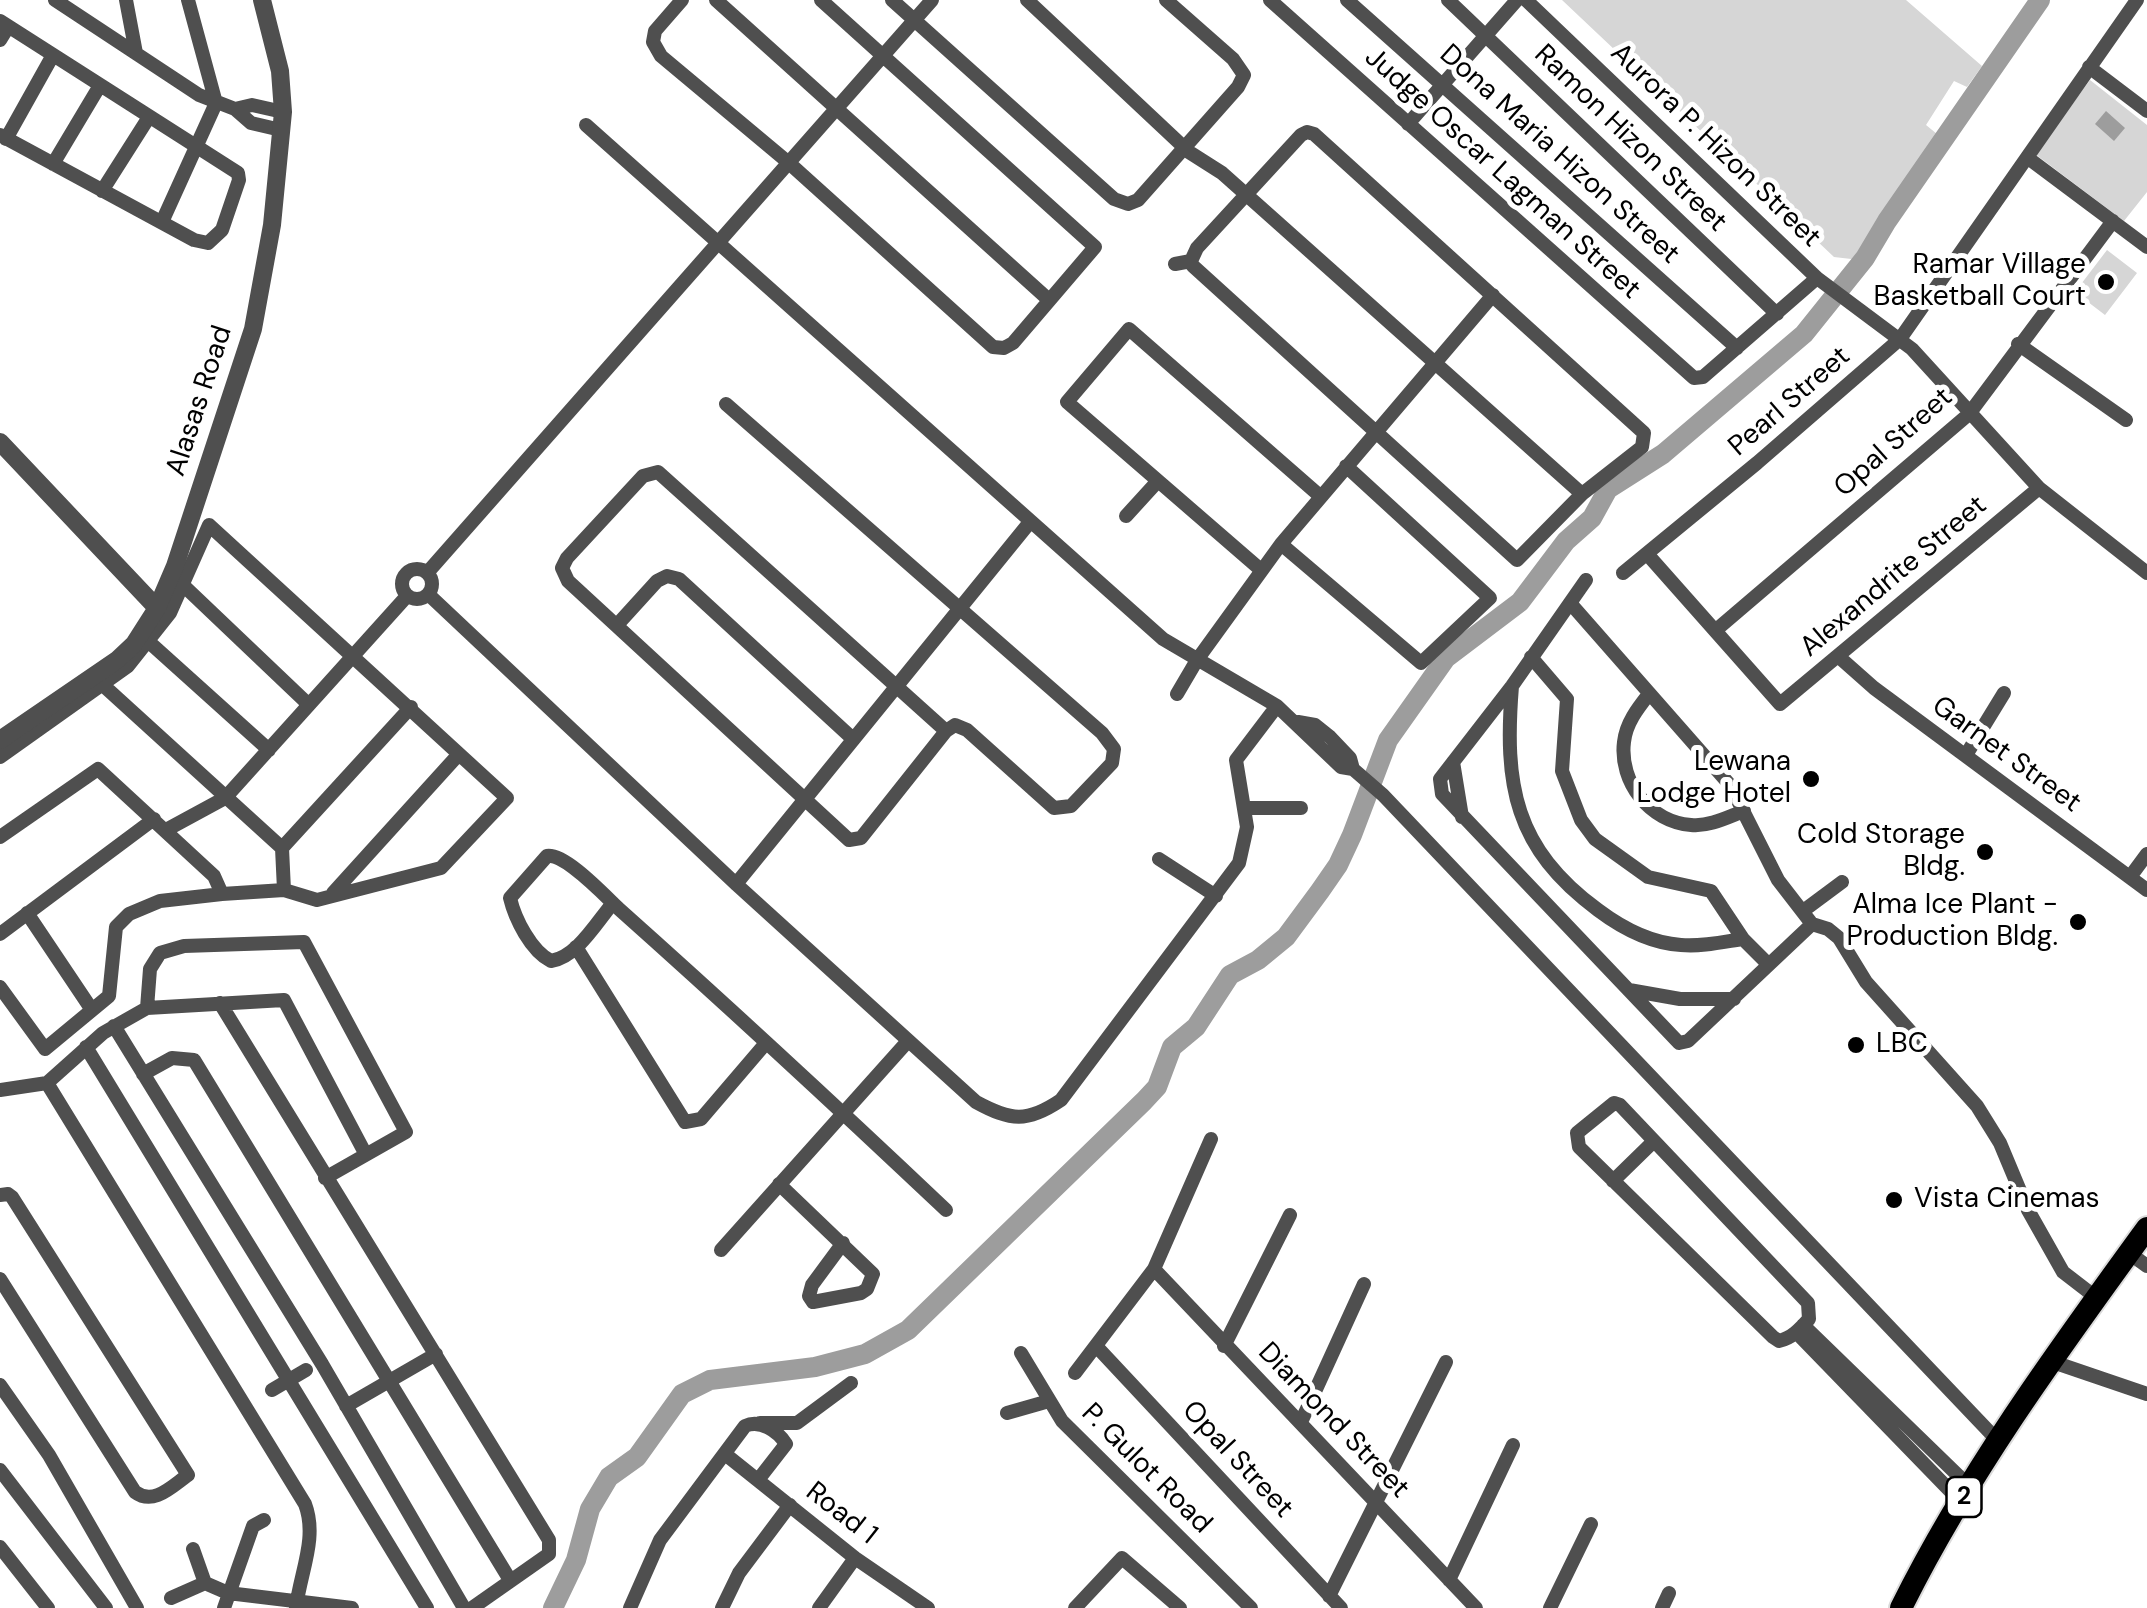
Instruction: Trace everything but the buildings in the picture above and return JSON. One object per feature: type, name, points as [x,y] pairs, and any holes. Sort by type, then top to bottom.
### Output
[{"type":"highway","name":"2","points":[[1902,1608],[1965,1495],[2053,1362],[2098,1299],[2138,1260],[2147,1228]]},
{"type":"street","points":[[55,0],[198,95],[235,110],[251,123],[282,121]]},
{"type":"street","points":[[126,0],[136,53]]},
{"type":"street","points":[[162,222],[216,103],[188,0]]},
{"type":"street","name":"Alasas Road","points":[[0,740],[117,660],[134,644],[157,608],[198,502],[253,329],[272,226],[282,121],[280,71],[262,0]]},
{"type":"street","points":[[682,0],[655,31],[655,49],[993,347],[1004,348],[1014,343],[1095,246],[821,0]]},
{"type":"street","points":[[716,0],[1049,300]]},
{"type":"street","points":[[892,0],[1122,204],[1138,200],[1244,75],[1232,59],[1166,0]]},
{"type":"street","points":[[427,573],[932,0]]},
{"type":"street","points":[[1027,0],[1186,146],[1582,494]]},
{"type":"street","name":"Judge Oscar Lagman Street","points":[[1270,0],[1694,378],[1704,377],[1737,348]]},
{"type":"street","name":"Dona Maria Hizon Street","points":[[1347,0],[1737,348]]},
{"type":"street","name":"Ramon Hizon Street","points":[[1448,0],[1776,314]]},
{"type":"street","points":[[1408,124],[1517,0]]},
{"type":"street","name":"Aurora P. Hizon Street","points":[[1526,0],[1822,282],[1926,362],[2039,488],[2147,573]]},
{"type":"street","name":"Pearl Street","points":[[1623,573],[1900,339],[2137,0]]},
{"type":"street","points":[[3,29],[52,55],[238,172],[236,192],[222,230],[208,243],[194,240],[3,137],[52,55]]},
{"type":"street","points":[[2089,67],[2147,111]]},
{"type":"street","points":[[53,164],[99,86]]},
{"type":"street","points":[[102,191],[149,117]]},
{"type":"street","points":[[586,125],[1163,640],[1278,706],[1298,722],[1315,725],[2000,1442]]},
{"type":"street","points":[[1314,134],[1644,434],[1642,447],[1582,494],[1517,560],[1196,272],[1191,261],[1197,248],[1301,135],[1314,134]]},
{"type":"street","points":[[2028,158],[2147,247]]},
{"type":"street","name":"Opal Street","points":[[1716,630],[1969,414],[2112,221]]},
{"type":"street","points":[[1175,264],[1191,261]]},
{"type":"street","points":[[1737,348],[1822,282]]},
{"type":"street","points":[[1177,694],[1281,544],[1493,296]]},
{"type":"street","points":[[1261,570],[1068,402],[1129,329],[1320,496]]},
{"type":"street","points":[[2018,344],[2126,420]]},
{"type":"street","points":[[726,404],[1111,741],[1115,757],[1070,806],[1060,809],[961,726],[950,726],[946,731],[859,839],[850,840],[568,581],[563,563],[642,476],[658,472],[946,731]]},
{"type":"street","points":[[0,442],[157,608]]},
{"type":"street","points":[[1281,544],[1421,663],[1490,598],[1346,466]]},
{"type":"street","points":[[1126,516],[1157,482]]},
{"type":"street","name":"Alexandrite Street","points":[[1716,630],[1780,704],[2039,488]]},
{"type":"street","points":[[736,884],[1030,522]]},
{"type":"street","points":[[0,756],[128,666],[149,642],[184,586],[209,525],[507,798],[441,868],[317,900],[284,890],[222,894],[160,901],[121,919],[116,927],[109,996],[44,1049],[0,987]]},
{"type":"street","points":[[1648,555],[1716,630]]},
{"type":"street","points":[[408,572],[427,573],[432,587],[428,594],[418,600],[407,596],[402,584],[408,572]]},
{"type":"street","points":[[617,626],[657,581],[667,576],[679,579],[853,739]]},
{"type":"street","points":[[1586,580],[1453,762],[1439,785],[1442,794],[1674,1040],[1684,1043],[1734,999],[1842,882]]},
{"type":"street","points":[[184,586],[308,704]]},
{"type":"street","points":[[428,594],[736,884],[976,1102],[997,1114],[1021,1119],[1044,1111],[1068,1090],[1216,896],[1242,854],[1247,827],[1236,760],[1278,706]]},
{"type":"street","points":[[166,830],[225,798],[407,596]]},
{"type":"street","points":[[1571,604],[1730,784],[1778,880],[1808,917],[1839,938],[1866,982],[1978,1106],[2000,1142],[2028,1210],[2063,1272],[2098,1299]]},
{"type":"street","points":[[149,642],[269,750]]},
{"type":"street","name":"Garnet Street","points":[[1839,657],[1874,688],[2147,890]]},
{"type":"street","points":[[1531,658],[1567,700],[1562,771],[1580,820],[1595,840],[1648,877],[1710,891],[1743,939],[1768,964]]},
{"type":"street","points":[[104,686],[282,848]]},
{"type":"street","points":[[1512,686],[1510,762],[1522,820],[1540,854],[1561,881],[1613,921],[1637,934],[1682,946],[1743,939]]},
{"type":"street","points":[[1966,755],[2004,692]]},
{"type":"street","points":[[1650,694],[1630,722],[1624,740],[1624,766],[1639,796],[1659,813],[1692,825],[1744,811]]},
{"type":"street","points":[[284,890],[282,848],[410,707]]},
{"type":"street","points":[[333,893],[459,754]]},
{"type":"street","points":[[0,837],[98,769],[214,876],[222,894]]},
{"type":"street","points":[[1245,808],[1301,808]]},
{"type":"street","points":[[0,934],[154,819]]},
{"type":"street","points":[[612,903],[576,947],[563,959],[551,961],[514,913],[510,898],[552,854],[561,857],[612,903],[842,1112],[946,1210]]},
{"type":"street","points":[[2130,878],[2147,854]]},
{"type":"street","points":[[1158,859],[1216,896]]},
{"type":"street","points":[[1540,899],[1561,881]]},
{"type":"street","points":[[27,913],[92,1010]]},
{"type":"street","points":[[147,1008],[150,969],[160,952],[184,946],[304,942],[406,1132],[325,1178]]},
{"type":"street","points":[[576,947],[684,1122],[700,1119],[766,1043]]},
{"type":"street","points":[[1628,990],[1680,999],[1734,999]]},
{"type":"street","points":[[0,1090],[48,1082],[114,1026],[147,1008],[284,1000],[366,1153]]},
{"type":"street","points":[[220,1003],[549,1540],[549,1554],[472,1608]]},
{"type":"street","points":[[114,1026],[464,1608]]},
{"type":"street","points":[[720,1250],[908,1041]]},
{"type":"street","points":[[86,1047],[427,1608]]},
{"type":"street","points":[[143,1074],[172,1058],[194,1060],[510,1580]]},
{"type":"street","points":[[48,1082],[304,1504],[310,1533],[296,1604]]},
{"type":"street","points":[[1614,1103],[1808,1303],[1809,1319],[1787,1339],[1778,1341],[1613,1181],[1579,1147],[1577,1133],[1614,1103]]},
{"type":"street","points":[[1075,1373],[1154,1269],[1211,1139]]},
{"type":"street","points":[[1613,1181],[1654,1142]]},
{"type":"street","points":[[779,1184],[842,1243],[873,1274],[870,1285],[861,1292],[812,1302],[812,1284],[842,1243]]},
{"type":"street","points":[[0,1195],[12,1197],[188,1475],[154,1498],[143,1498],[135,1492],[0,1279]]},
{"type":"street","points":[[1224,1346],[1290,1215]]},
{"type":"street","name":"Diamond Street","points":[[1154,1269],[1476,1608]]},
{"type":"street","points":[[1301,1422],[1364,1284]]},
{"type":"street","points":[[1799,1329],[1965,1495]]},
{"type":"street","name":"Opal Street","points":[[1096,1347],[1341,1608]]},
{"type":"street","points":[[346,1406],[436,1354]]},
{"type":"street","name":"P. Gulot Road","points":[[1021,1354],[1049,1401],[1080,1440],[1251,1608]]},
{"type":"street","points":[[1330,1596],[1446,1362]]},
{"type":"street","points":[[2053,1362],[2147,1394]]},
{"type":"street","points":[[272,1390],[306,1370]]},
{"type":"street","points":[[630,1608],[660,1540],[746,1426],[796,1424],[852,1383]]},
{"type":"street","points":[[0,1386],[49,1454],[137,1608]]},
{"type":"street","points":[[1008,1413],[1049,1401]]},
{"type":"street","points":[[758,1480],[785,1448],[784,1439],[760,1423]]},
{"type":"street","points":[[1450,1580],[1513,1445]]},
{"type":"street","name":"Road 1","points":[[725,1454],[855,1558],[928,1608]]},
{"type":"street","points":[[0,1470],[106,1608]]},
{"type":"street","points":[[722,1608],[740,1573],[790,1505]]},
{"type":"street","points":[[226,1601],[253,1526],[264,1520]]},
{"type":"street","points":[[1550,1608],[1591,1524]]},
{"type":"street","points":[[0,1548],[48,1608]]},
{"type":"street","points":[[194,1549],[206,1583],[226,1601],[352,1608]]},
{"type":"street","points":[[818,1608],[855,1558]]},
{"type":"street","points":[[1075,1608],[1122,1558],[1180,1608]]},
{"type":"street","points":[[171,1598],[206,1583]]},
{"type":"street","points":[[1662,1608],[1669,1593]]},
{"type":"shaded area","points":[[1562,0],[1906,0],[1982,66],[1967,87],[1954,81],[1926,125],[1937,134],[1860,260],[1834,257]]},
{"type":"shaded area","points":[[2090,80],[2147,125],[2147,192],[2124,221],[2035,154]]},
{"type":"shaded area","points":[[2106,111],[2125,128],[2114,141],[2095,124]]},
{"type":"shaded area","name":"Ramar Village Basketball Court","points":[[2107,250],[2137,273],[2105,315],[2075,292]]},
{"type":"waterway","points":[[553,1608],[576,1560],[590,1509],[609,1477],[637,1457],[682,1394],[710,1380],[815,1367],[865,1354],[908,1330],[1157,1087],[1172,1047],[1196,1027],[1230,975],[1258,960],[1286,937],[1338,865],[1388,740],[1446,658],[1520,602],[1566,541],[1592,518],[1608,489],[1663,454],[1804,334],[1865,258],[2040,0]]},
{"type":"place","name":"Ramar Village Basketball Court","points":[[2106,282]]},
{"type":"place","name":"Lewana Lodge Hotel","points":[[1811,779]]},
{"type":"place","name":"Cold Storage Bldg.","points":[[1985,852]]},
{"type":"place","name":"Alma Ice Plant - Production Bldg.","points":[[2078,922]]},
{"type":"place","name":"LBC","points":[[1856,1045]]},
{"type":"place","name":"Vista Cinemas","points":[[1894,1200]]}]
